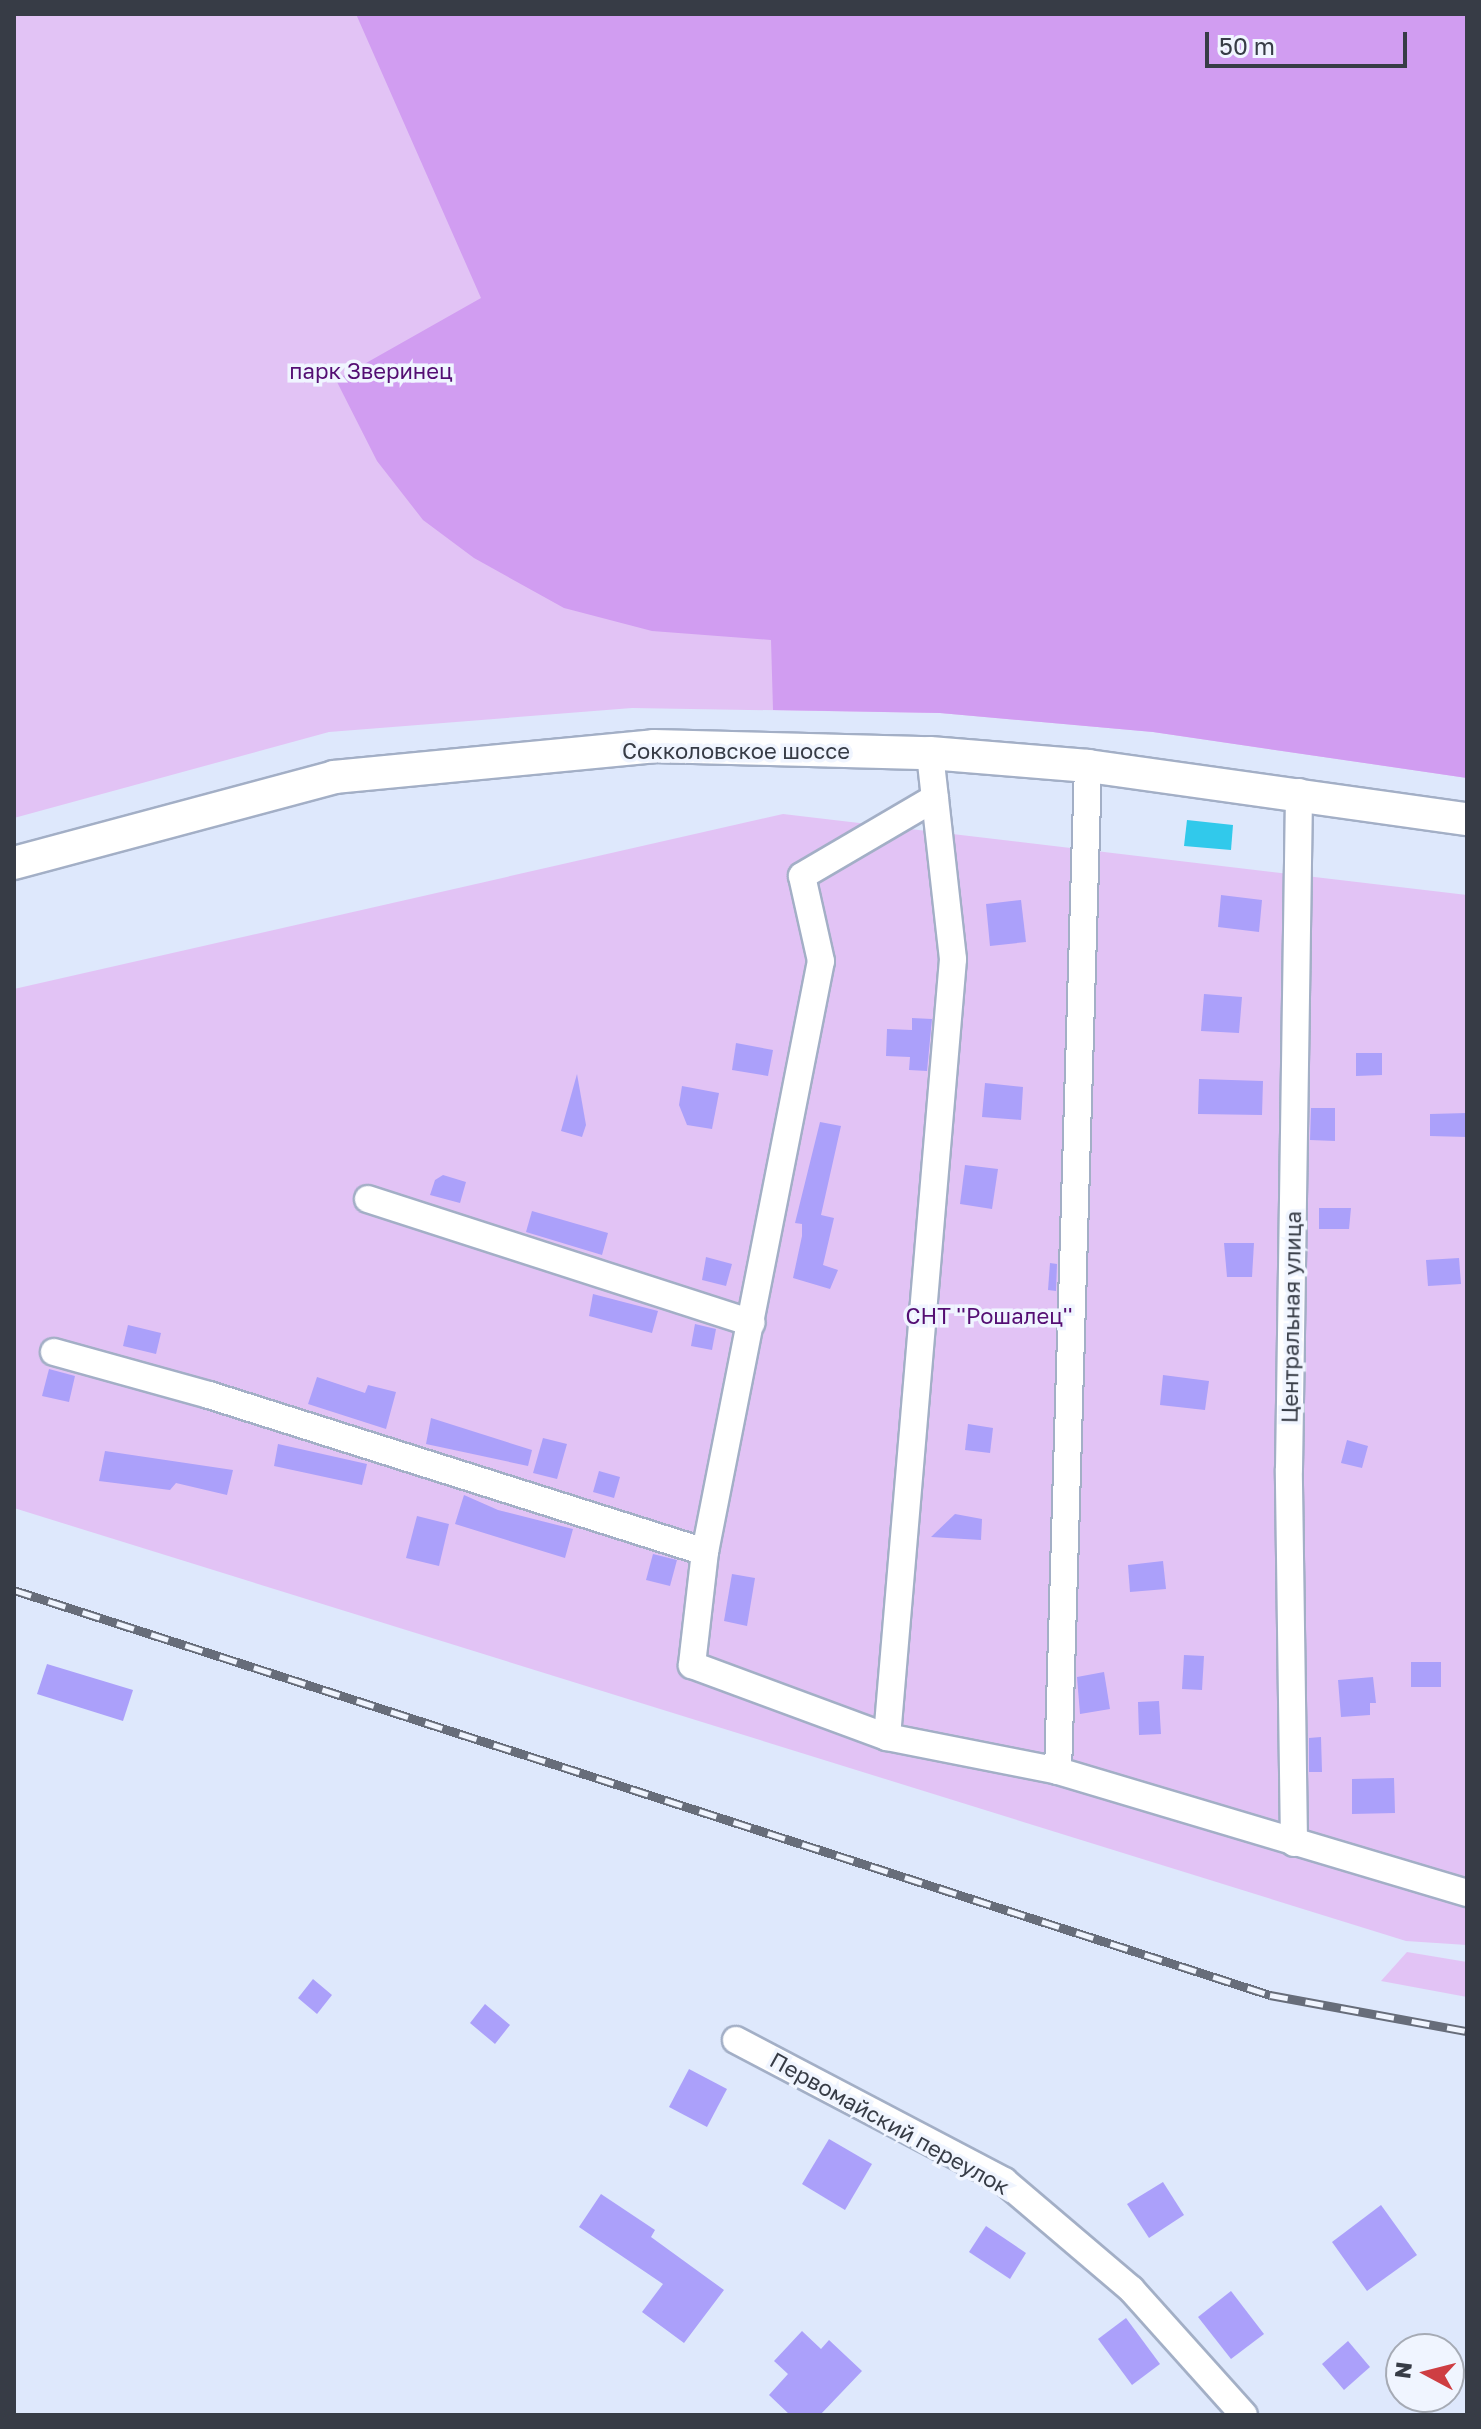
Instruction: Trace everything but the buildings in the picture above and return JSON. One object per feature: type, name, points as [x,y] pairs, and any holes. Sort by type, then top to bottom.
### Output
[{"type":"main road","name":"Сокколовское шоссе","points":[[14,863],[334,777],[654,746],[930,753],[1088,766],[1299,792],[1467,819]]},
{"type":"street","points":[[887,1737],[953,959],[930,753]]},
{"type":"street","points":[[1058,1771],[1088,766]]},
{"type":"street","name":"Центральная улица","points":[[1294,1843],[1289,1469],[1299,792]]},
{"type":"street","points":[[935,798],[802,876],[821,961],[705,1552],[692,1665],[887,1737],[1058,1771],[1467,1893]]},
{"type":"street","points":[[368,1199],[751,1323]]},
{"type":"street","points":[[54,1352],[209,1395],[705,1552]]},
{"type":"street","name":"Первомайский переулок","points":[[736,2040],[1004,2181],[1131,2289],[1244,2415]]},
{"type":"green space","name":"парк Зверинец","points":[[14,14],[1467,14],[1467,778],[1153,732],[940,713],[632,708],[329,732],[14,818]]},
{"type":"green space","name":"парк Зверинец","points":[[356,14],[1467,14],[1467,778],[1153,732],[940,713],[773,710],[771,640],[652,631],[564,608],[474,558],[423,520],[377,461],[336,380],[481,298]]},
{"type":"green space","name":"СНТ ''Рошалец''","points":[[783,814],[1467,895],[1467,1945],[1406,1941],[14,1508],[14,989]]},
{"type":"green space","points":[[1407,1952],[1467,1962],[1467,1997],[1381,1981]]},
{"type":"water","points":[[1187,820],[1233,825],[1231,850],[1184,846]]},
{"type":"railway","points":[[14,1590],[1270,1995],[1467,2031]]}]
